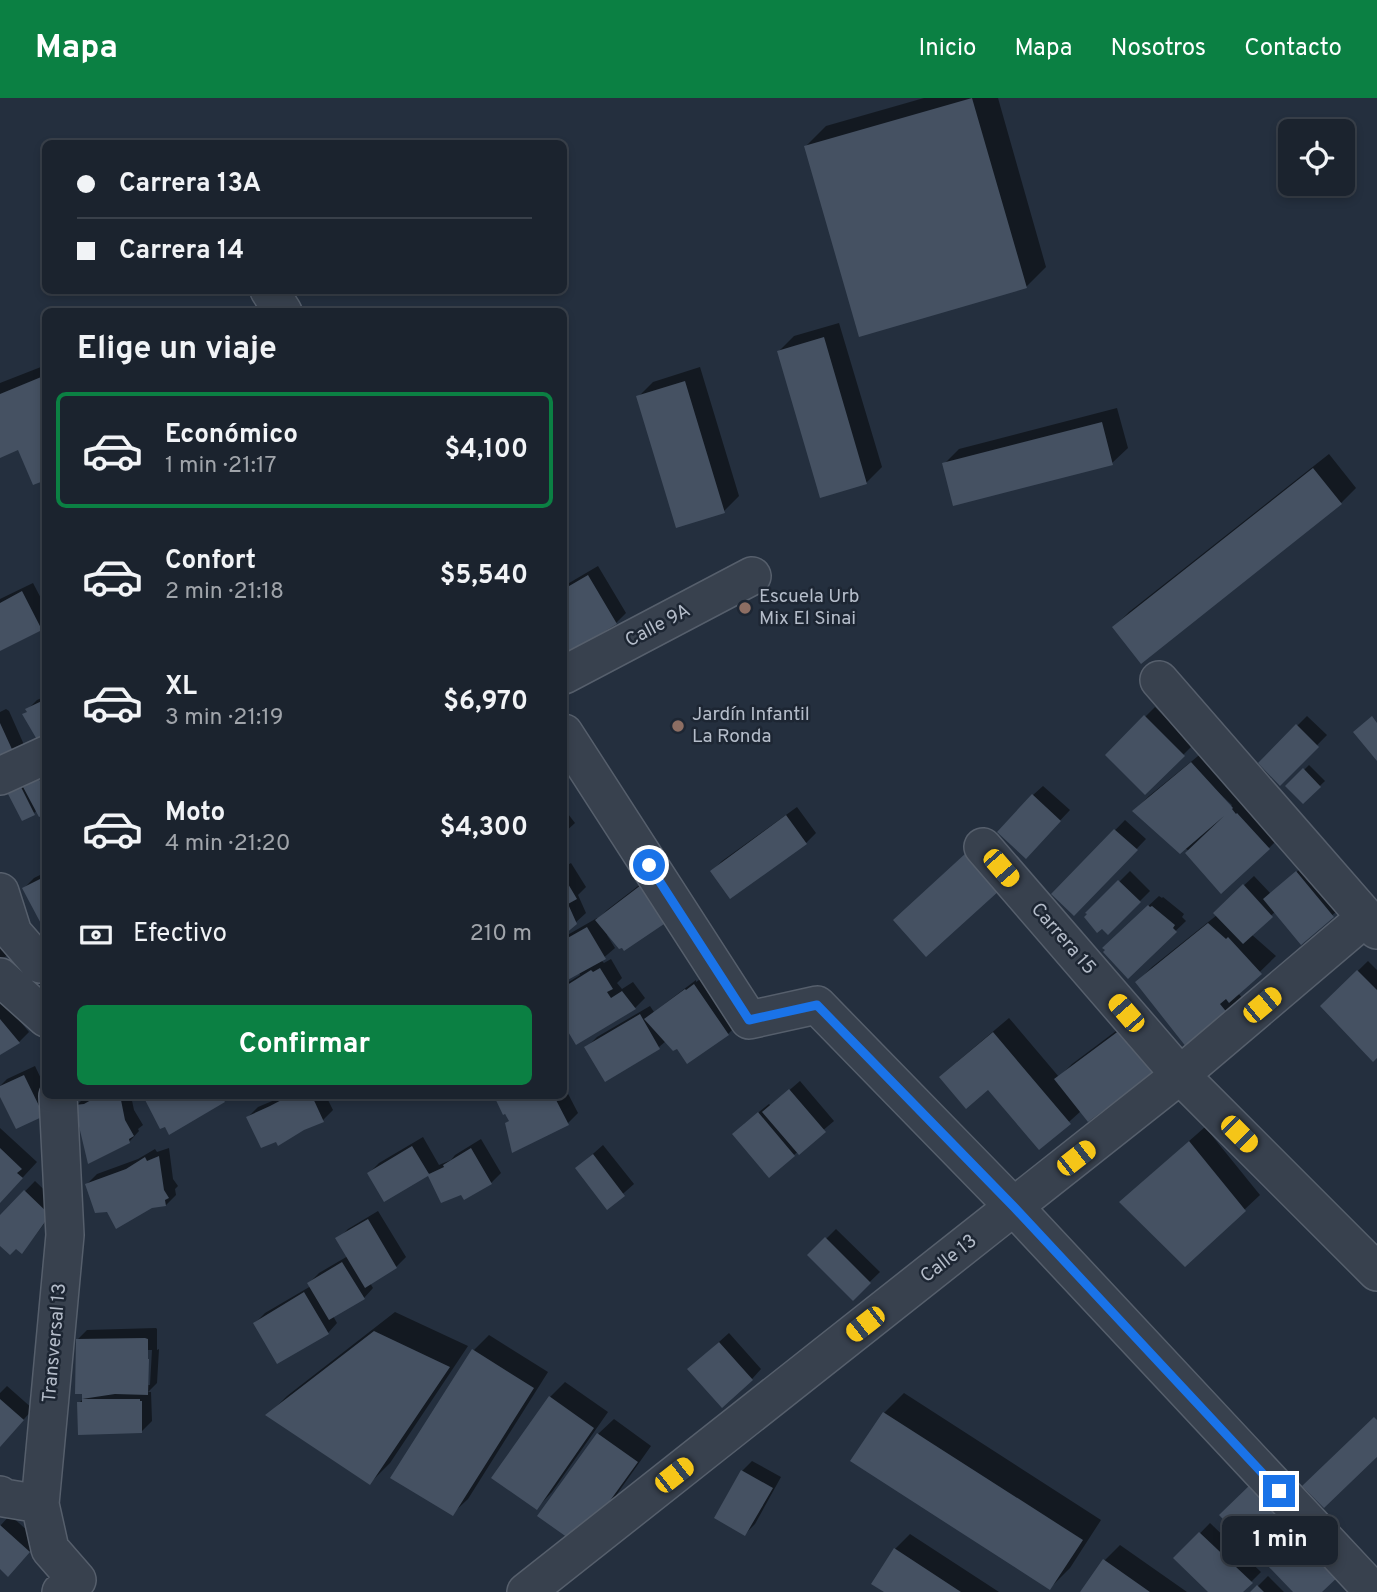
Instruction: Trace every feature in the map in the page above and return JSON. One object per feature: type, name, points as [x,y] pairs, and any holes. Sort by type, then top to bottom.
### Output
[{"type":"street","name":"Calle 9A","points":[[567,674],[752,576]]},
{"type":"street","points":[[1159,680],[1371,924]]},
{"type":"street","points":[[567,738],[749,1020],[817,1005],[1014,1207],[1374,1592]]},
{"type":"street","points":[[0,776],[42,757]]},
{"type":"street","name":"Carrera 15","points":[[984,847],[1180,1075],[1377,1272]]},
{"type":"street","points":[[0,892],[13,933],[42,962]]},
{"type":"street","name":"Calle 13","points":[[526,1592],[1371,924]]},
{"type":"street","points":[[0,977],[42,1014]]},
{"type":"street","name":"Transversal 13","points":[[58,1099],[65,1235],[40,1504],[51,1549],[69,1586]]},
{"type":"street","points":[[0,1495],[40,1504]]},
{"type":"building","points":[[972,98],[1027,288],[859,337],[804,146]]},
{"type":"building","points":[[824,337],[867,484],[820,498],[777,351]]},
{"type":"building","points":[[42,377],[42,482],[33,485],[18,450],[0,458],[0,394]]},
{"type":"building","points":[[685,381],[725,513],[676,528],[636,396]]},
{"type":"building","points":[[1102,422],[1113,465],[953,506],[942,463]]},
{"type":"building","points":[[1313,468],[1342,504],[1141,664],[1112,627]]},
{"type":"building","points":[[588,575],[617,624],[567,653],[567,587]]},
{"type":"building","points":[[22,591],[42,630],[0,651],[0,603]]},
{"type":"building","points":[[42,701],[42,742],[39,743],[22,714],[27,712],[25,709]]},
{"type":"building","points":[[1144,715],[1185,756],[1145,795],[1105,755]]},
{"type":"building","points":[[1372,716],[1377,723],[1377,761],[1353,732]]},
{"type":"building","points":[[0,723],[16,758],[0,766]]},
{"type":"building","points":[[1296,724],[1319,747],[1280,786],[1258,763]]},
{"type":"building","points":[[1191,762],[1270,849],[1221,894],[1185,853],[1224,816],[1180,854],[1132,811]]},
{"type":"building","points":[[1303,768],[1321,787],[1303,804],[1285,786]]},
{"type":"building","points":[[39,779],[42,785],[42,816],[39,817],[23,787]]},
{"type":"building","points":[[21,787],[35,815],[22,821],[8,794]]},
{"type":"building","points":[[1032,794],[1061,821],[1026,859],[997,832]]},
{"type":"building","points":[[786,815],[807,844],[730,899],[710,871]]},
{"type":"building","points":[[1114,829],[1138,850],[1074,916],[1051,894]]},
{"type":"building","points":[[966,853],[1000,890],[926,957],[893,920]]},
{"type":"building","points":[[1296,871],[1334,917],[1301,945],[1263,899]]},
{"type":"building","points":[[42,878],[42,926],[22,888]]},
{"type":"building","points":[[1118,880],[1141,902],[1108,935],[1102,929],[1097,933],[1084,917],[1087,914],[1085,913]]},
{"type":"building","points":[[567,882],[577,899],[568,904],[577,924],[567,932]]},
{"type":"building","points":[[1243,884],[1273,917],[1243,944],[1213,913]]},
{"type":"building","points":[[641,885],[664,924],[624,951],[619,949],[595,920]]},
{"type":"building","points":[[1148,905],[1175,925],[1173,928],[1177,932],[1128,979],[1102,948]]},
{"type":"building","points":[[1208,923],[1226,939],[1228,937],[1262,974],[1229,1003],[1226,999],[1220,1004],[1229,1015],[1187,1048],[1135,982]]},
{"type":"building","points":[[587,927],[606,959],[567,980],[567,938]]},
{"type":"building","points":[[600,968],[613,989],[607,992],[611,998],[622,991],[636,1009],[576,1045],[567,1030],[567,985],[591,970],[593,972]]},
{"type":"building","points":[[1357,970],[1377,990],[1377,1058],[1373,1062],[1320,1006]]},
{"type":"building","points":[[694,984],[729,1035],[687,1064],[677,1049],[673,1051],[644,1019]]},
{"type":"building","points":[[640,1014],[660,1049],[605,1082],[584,1047]]},
{"type":"building","points":[[0,1019],[20,1043],[0,1055]]},
{"type":"building","points":[[1124,1027],[1157,1070],[1088,1122],[1054,1079]]},
{"type":"building","points":[[993,1032],[1071,1124],[1039,1150],[988,1090],[966,1109],[939,1077]]},
{"type":"building","points":[[24,1075],[44,1116],[16,1129],[0,1097],[0,1086]]},
{"type":"building","points":[[789,1089],[826,1132],[799,1155],[762,1112]]},
{"type":"building","points":[[93,1099],[121,1100],[125,1120],[134,1136],[129,1139],[130,1143],[88,1164],[78,1122],[72,1111],[74,1105]]},
{"type":"building","points":[[145,1099],[223,1099],[225,1102],[169,1135],[165,1127],[160,1129]]},
{"type":"building","points":[[283,1099],[313,1099],[324,1122],[304,1130],[278,1146],[276,1142],[261,1148],[246,1117]]},
{"type":"building","points":[[495,1099],[556,1099],[569,1125],[512,1153],[505,1123],[509,1121],[505,1114],[503,1115]]},
{"type":"building","points":[[758,1112],[795,1156],[769,1178],[732,1134]]},
{"type":"building","points":[[1189,1141],[1246,1211],[1185,1267],[1119,1202]]},
{"type":"building","points":[[412,1146],[429,1174],[471,1148],[492,1184],[464,1200],[461,1195],[441,1203],[428,1176],[384,1202],[367,1173]]},
{"type":"building","points":[[0,1148],[22,1169],[17,1173],[23,1178],[0,1203]]},
{"type":"building","points":[[593,1154],[625,1196],[607,1210],[575,1168]]},
{"type":"building","points":[[159,1156],[164,1190],[169,1198],[165,1200],[166,1206],[152,1208],[116,1229],[107,1212],[95,1213],[85,1184],[126,1169],[145,1157],[147,1161]]},
{"type":"building","points":[[24,1190],[50,1215],[22,1254],[16,1249],[10,1255],[0,1246],[0,1215]]},
{"type":"building","points":[[368,1219],[397,1268],[365,1288],[335,1238]]},
{"type":"building","points":[[825,1237],[871,1283],[853,1301],[807,1255]]},
{"type":"building","points":[[342,1262],[365,1299],[329,1320],[307,1283]]},
{"type":"building","points":[[304,1292],[329,1334],[277,1364],[253,1323]]},
{"type":"building","points":[[374,1331],[450,1367],[370,1485],[265,1415]]},
{"type":"building","points":[[76,1339],[148,1339],[148,1395],[115,1394],[82,1399],[82,1394],[75,1394]]},
{"type":"building","points":[[719,1342],[753,1380],[722,1408],[687,1369]]},
{"type":"building","points":[[472,1349],[534,1388],[453,1516],[390,1478]]},
{"type":"building","points":[[549,1396],[594,1428],[537,1510],[491,1478]]},
{"type":"building","points":[[0,1399],[24,1420],[0,1447]]},
{"type":"building","points":[[82,1399],[140,1399],[142,1433],[78,1435],[77,1402],[82,1402]]},
{"type":"building","points":[[883,1412],[1083,1540],[1050,1590],[850,1461]]},
{"type":"building","points":[[1374,1417],[1377,1420],[1377,1457],[1324,1508],[1302,1486]]},
{"type":"building","points":[[597,1433],[638,1462],[578,1545],[537,1516]]},
{"type":"building","points":[[741,1470],[773,1488],[745,1536],[714,1518]]},
{"type":"building","points":[[1253,1482],[1341,1574],[1322,1592],[1293,1592],[1219,1515]]},
{"type":"building","points":[[0,1525],[30,1552],[8,1577],[0,1569]]},
{"type":"building","points":[[1199,1532],[1253,1583],[1243,1592],[1208,1592],[1173,1558]]},
{"type":"building","points":[[894,1548],[961,1592],[884,1592],[871,1584]]},
{"type":"building","points":[[1103,1559],[1150,1592],[1080,1592]]},
{"type":"building","points":[[1257,1585],[1264,1592],[1250,1592]]},
{"type":"place","name":"Escuela Urb Mix El Sinai","points":[[745,608]]},
{"type":"place","name":"Jardín Infantil La Ronda","points":[[678,726]]},
{"type":"route","points":[[649,865],[749,1020],[817,1005],[1014,1207],[1279,1491]]}]
